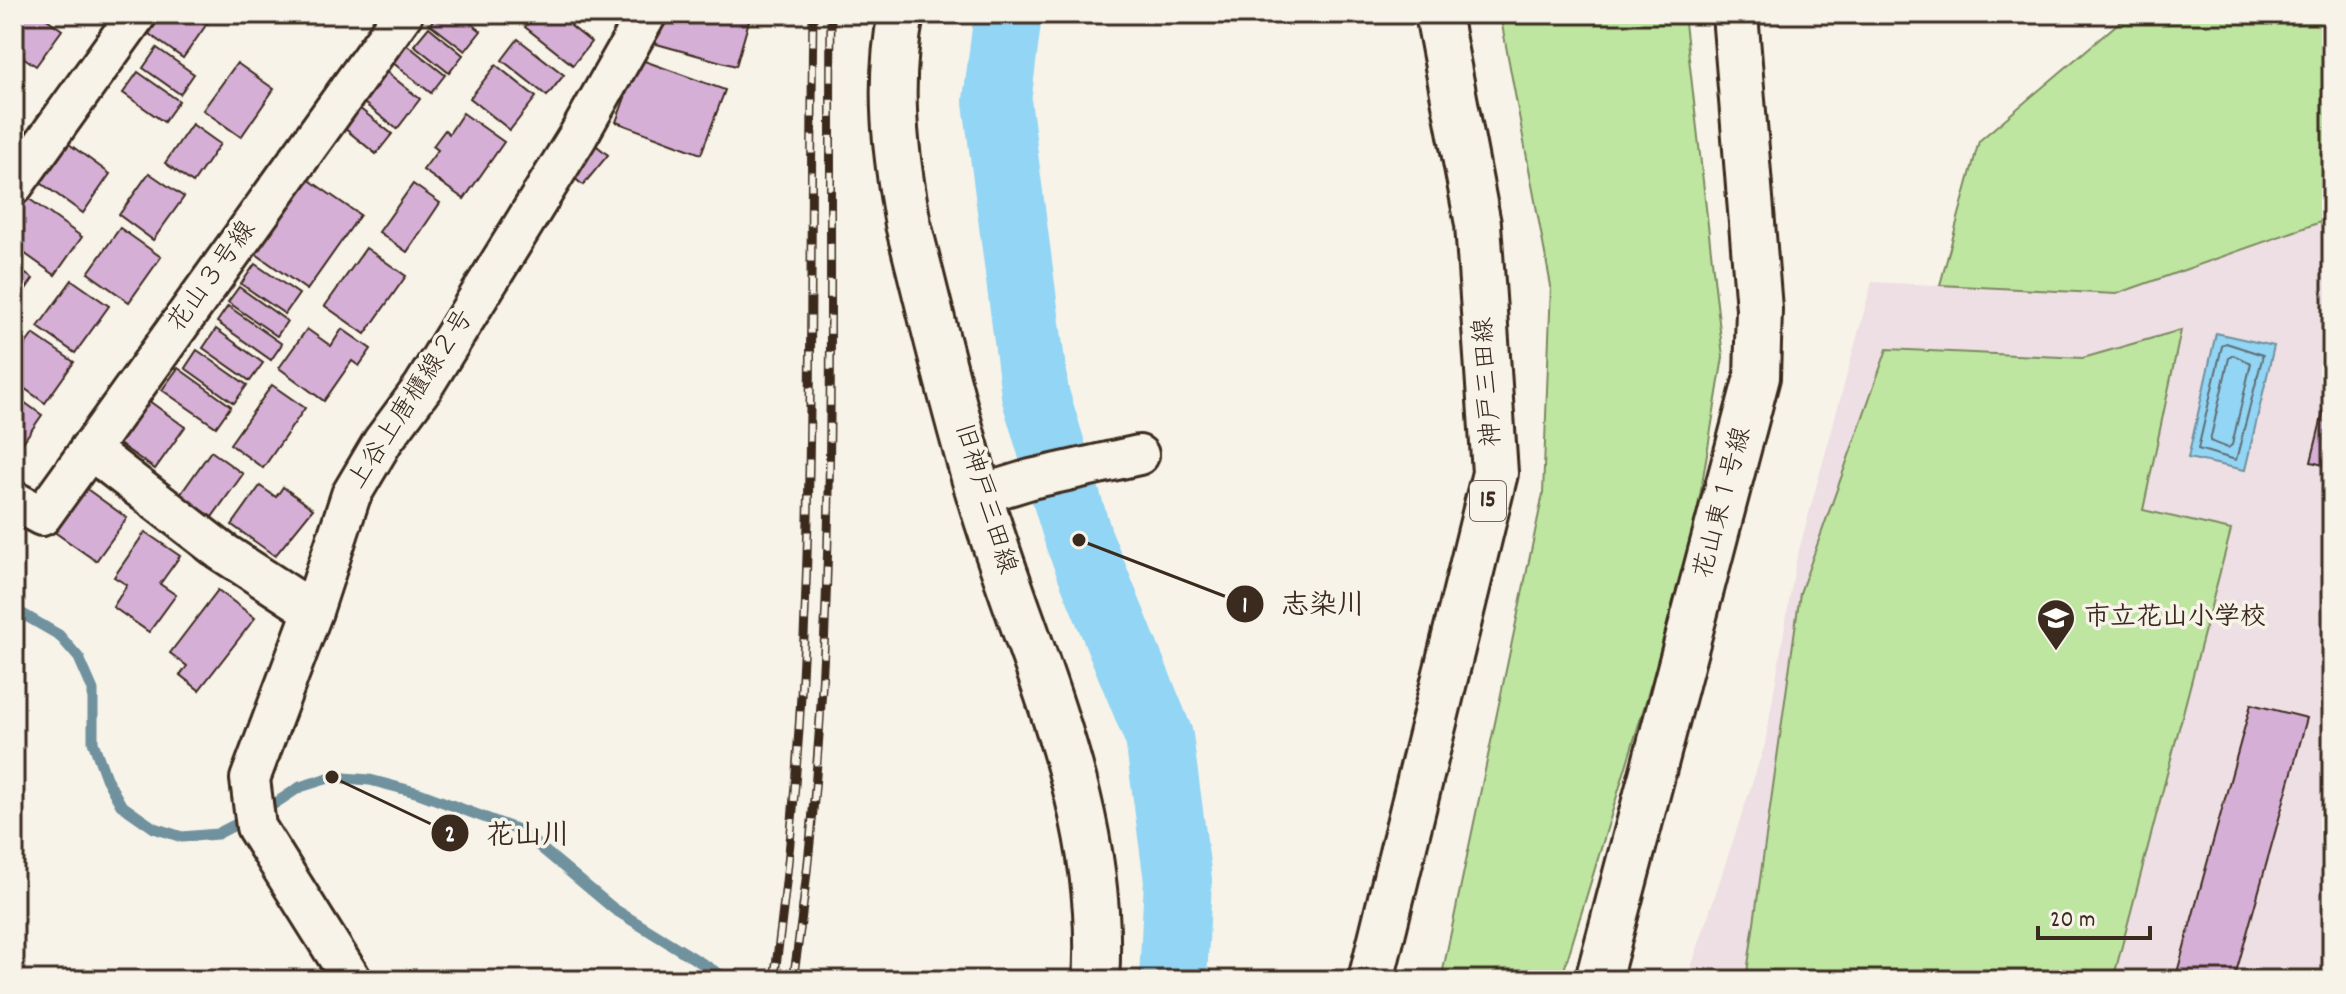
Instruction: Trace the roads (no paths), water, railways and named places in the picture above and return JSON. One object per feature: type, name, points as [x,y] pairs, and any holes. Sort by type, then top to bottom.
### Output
[{"type":"street","points":[[14,185],[137,14]]},
{"type":"street","name":"花山３号線","points":[[14,501],[42,516],[403,14]]},
{"type":"street","name":"上谷上唐櫃線２号","points":[[352,980],[256,827],[250,779],[313,611],[351,495],[383,441],[423,387],[578,136],[647,14]]},
{"type":"street","name":"旧神戸三田線","points":[[901,14],[892,85],[900,179],[908,224],[979,495],[1074,774],[1093,862],[1099,941],[1096,980]]},
{"type":"street","name":"神戸三田線","points":[[1371,980],[1495,473],[1478,224],[1438,14]]},
{"type":"street","name":"花山東１号線","points":[[1598,980],[1757,377],[1759,309],[1735,14]]},
{"type":"street","points":[[89,449],[221,551],[313,611]]},
{"type":"street","points":[[979,495],[1031,479],[1139,455]]},
{"type":"water","points":[[2216,333],[2274,346],[2245,470],[2188,458]]},
{"type":"waterway","points":[[1008,14],[997,101],[1035,394],[1079,540],[1159,737],[1178,880],[1173,980]]},
{"type":"waterway","points":[[14,609],[59,635],[79,658],[93,690],[93,742],[106,778],[121,805],[154,828],[182,837],[217,834],[268,808],[300,787],[332,777],[370,780],[419,793],[521,831],[614,909],[729,980]]},
{"type":"railway","points":[[774,980],[788,860],[805,619],[813,14]]},
{"type":"railway","points":[[793,980],[819,740],[825,619],[829,498],[831,14]]},
{"type":"place","name":"志染川","points":[[1079,540]]},
{"type":"place","name":"市立花山小学校","points":[[2056,652]]},
{"type":"place","name":"花山川","points":[[332,777]]}]
